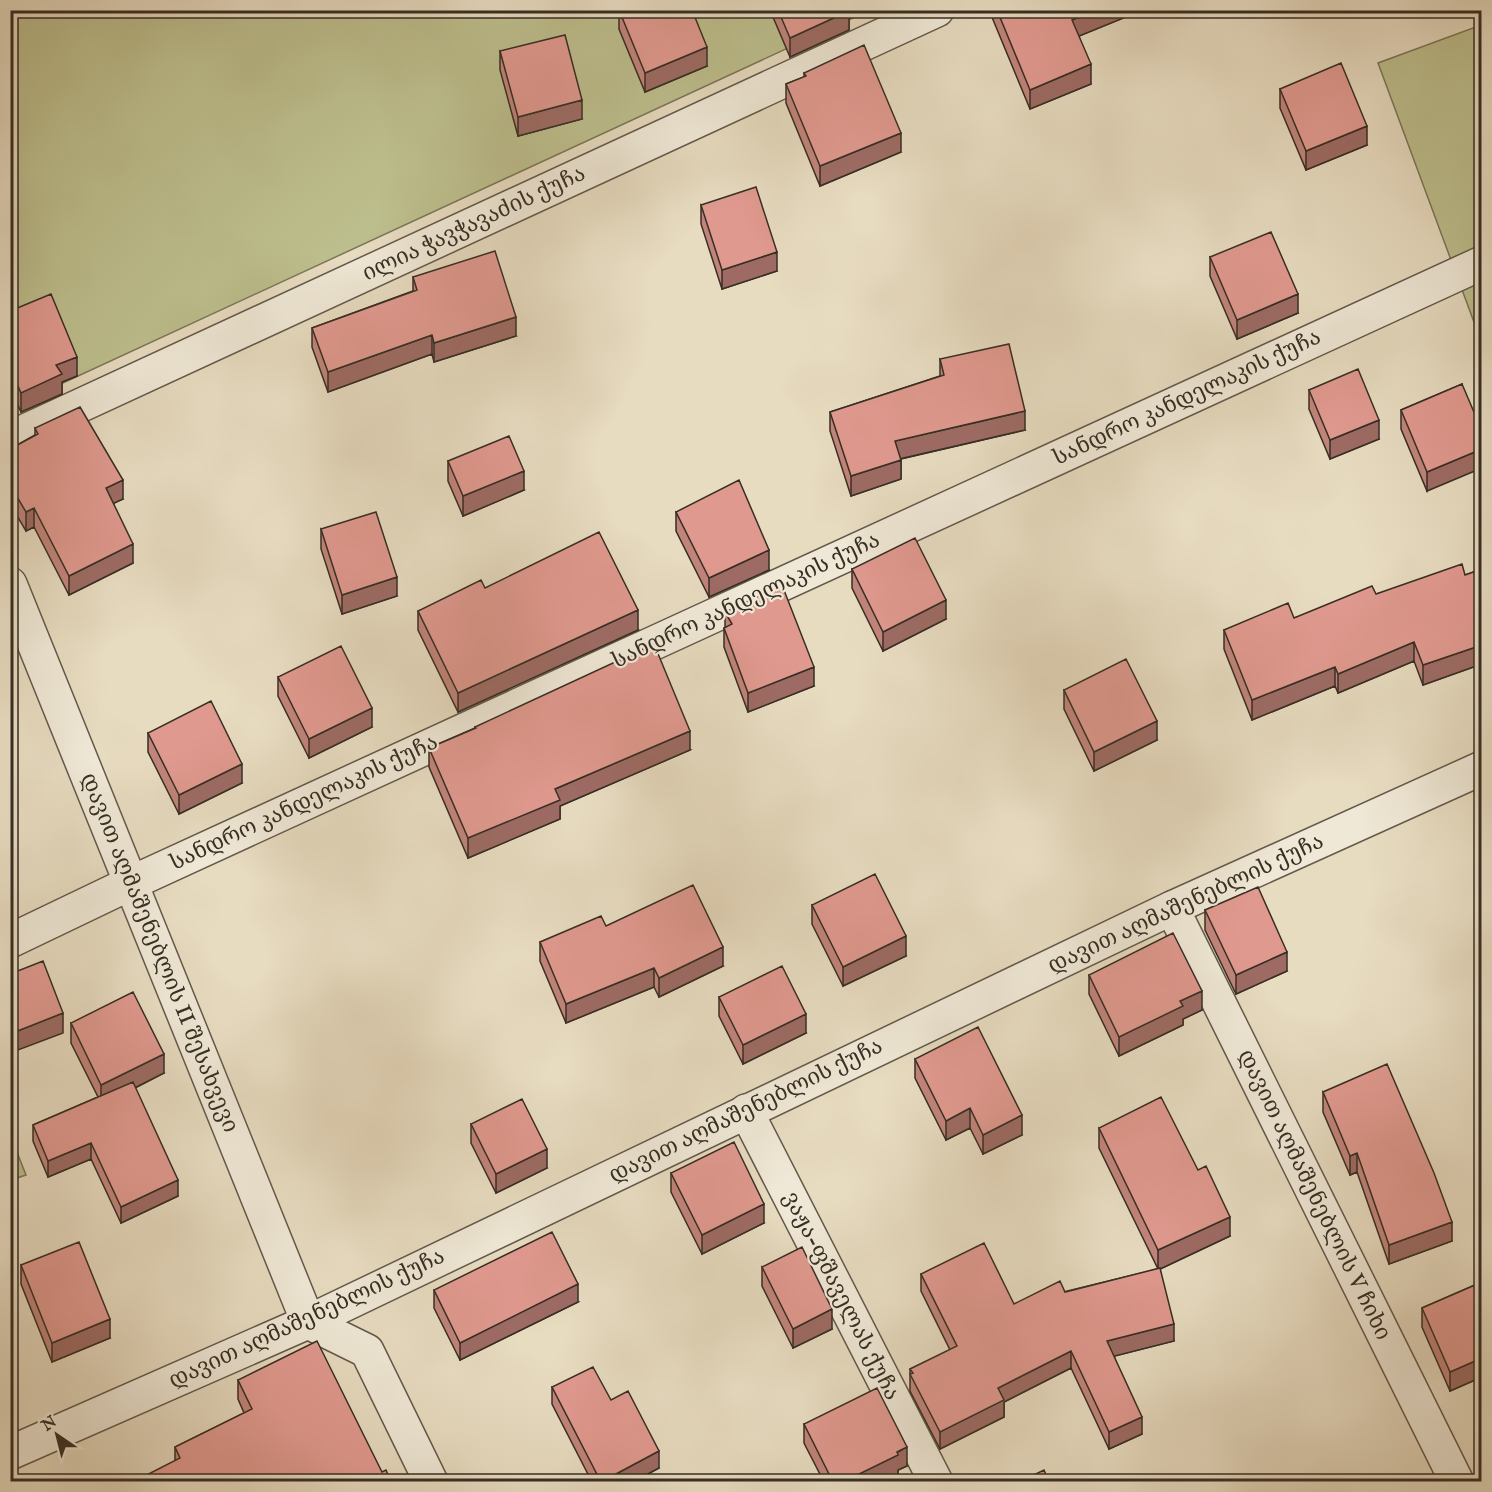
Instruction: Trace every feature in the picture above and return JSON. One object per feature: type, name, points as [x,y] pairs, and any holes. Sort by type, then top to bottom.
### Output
[{"type":"street","name":"ილია ჭავჭავაძის ქუჩა","points":[[10,438],[938,10]]},
{"type":"street","name":"სანდრო კანდელაკის ქუჩა","points":[[10,941],[131,883],[1482,263]]},
{"type":"street","name":"დავით აღმაშენებლის II შესახვევი","points":[[10,584],[308,1322]]},
{"type":"street","name":"დავით აღმაშენებლის ქუჩა","points":[[10,1453],[308,1322],[1172,908],[1482,768]]},
{"type":"street","name":"დავით აღმაშენებლის V ჩიხი","points":[[1172,908],[1457,1482]]},
{"type":"street","name":"ვაჟა-ფშაველას ქუჩა","points":[[746,1111],[936,1482]]},
{"type":"street","points":[[308,1322],[368,1351],[431,1482]]},
{"type":"green space","points":[[11,10],[868,11],[11,407]]},
{"type":"green space","points":[[1481,25],[1481,341],[1378,63]]},
{"type":"green space","points":[[11,1137],[26,1175],[10,1180]]},
{"type":"building","points":[[619,10],[692,10],[707,47],[645,73]]},
{"type":"building","points":[[778,10],[849,10],[849,11],[790,38]]},
{"type":"building","points":[[997,10],[1095,10],[1072,20],[1091,64],[1030,90]]},
{"type":"building","points":[[565,35],[582,100],[518,117],[500,51]]},
{"type":"building","points":[[864,45],[901,133],[820,166],[786,84]]},
{"type":"building","points":[[1341,63],[1367,126],[1306,151],[1280,89]]},
{"type":"building","points":[[756,187],[777,252],[722,270],[701,205]]},
{"type":"building","points":[[1271,232],[1298,294],[1237,320],[1210,257]]},
{"type":"building","points":[[495,251],[516,317],[434,343],[432,335],[328,372],[312,328],[417,290],[413,277]]},
{"type":"building","points":[[51,294],[77,357],[56,365],[62,374],[21,393],[10,368],[10,311]]},
{"type":"building","points":[[1009,344],[1025,411],[895,441],[901,460],[851,476],[830,412],[944,375],[940,359]]},
{"type":"building","points":[[1358,369],[1379,420],[1330,440],[1309,390]]},
{"type":"building","points":[[1462,384],[1482,431],[1482,449],[1427,472],[1401,410]]},
{"type":"building","points":[[80,407],[123,480],[106,488],[133,544],[69,576],[34,508],[26,512],[10,485],[10,449],[38,434],[35,428]]},
{"type":"building","points":[[509,436],[524,471],[463,496],[448,461]]},
{"type":"building","points":[[739,480],[769,550],[709,578],[676,512]]},
{"type":"building","points":[[376,512],[397,577],[342,595],[321,529]]},
{"type":"building","points":[[599,532],[638,610],[458,693],[418,611],[481,580],[485,588]]},
{"type":"building","points":[[915,538],[946,600],[883,632],[852,569]]},
{"type":"building","points":[[1462,564],[1465,575],[1482,569],[1482,645],[1423,665],[1414,642],[1338,674],[1335,667],[1252,700],[1224,630],[1288,603],[1294,618],[1372,586],[1376,594]]},
{"type":"building","points":[[782,585],[814,667],[748,693],[724,628],[732,624],[725,612]]},
{"type":"building","points":[[654,644],[690,731],[555,789],[560,800],[468,838],[429,748]]},
{"type":"building","points":[[341,646],[372,708],[309,739],[278,677]]},
{"type":"building","points":[[1126,659],[1157,721],[1094,752],[1064,690]]},
{"type":"building","points":[[211,701],[242,764],[179,795],[148,733]]},
{"type":"building","points":[[875,874],[906,936],[843,967],[812,905]]},
{"type":"building","points":[[693,885],[723,947],[659,978],[654,968],[566,1004],[540,942],[601,916],[606,926]]},
{"type":"building","points":[[1258,887],[1287,952],[1236,975],[1205,910]]},
{"type":"building","points":[[1173,933],[1202,991],[1180,1001],[1183,1006],[1119,1037],[1089,975]]},
{"type":"building","points":[[43,961],[63,1013],[10,1034],[10,974]]},
{"type":"building","points":[[782,966],[806,1014],[743,1045],[719,997]]},
{"type":"building","points":[[133,992],[164,1054],[101,1085],[71,1023]]},
{"type":"building","points":[[978,1027],[1022,1115],[983,1135],[970,1108],[946,1121],[915,1059]]},
{"type":"building","points":[[1387,1064],[1434,1173],[1452,1222],[1389,1245],[1357,1153],[1350,1156],[1323,1092]]},
{"type":"building","points":[[133,1082],[178,1180],[121,1207],[91,1143],[48,1161],[33,1125]]},
{"type":"building","points":[[1161,1097],[1198,1170],[1206,1166],[1230,1217],[1158,1250],[1099,1128]]},
{"type":"building","points":[[522,1099],[547,1149],[496,1174],[471,1124]]},
{"type":"building","points":[[734,1142],[764,1204],[702,1235],[671,1173]]},
{"type":"building","points":[[552,1232],[578,1284],[460,1343],[434,1290]]},
{"type":"building","points":[[79,1242],[110,1319],[52,1343],[21,1265]]},
{"type":"building","points":[[984,1243],[1014,1304],[1060,1281],[1065,1292],[1160,1268],[1174,1324],[1107,1341],[1142,1417],[1109,1432],[1071,1351],[998,1388],[1004,1400],[940,1432],[910,1374],[913,1373],[910,1369],[957,1346],[921,1274]]},
{"type":"building","points":[[802,1247],[832,1309],[793,1329],[762,1267]]},
{"type":"building","points":[[1482,1282],[1482,1358],[1450,1372],[1422,1308]]},
{"type":"building","points":[[317,1341],[382,1472],[386,1470],[391,1482],[133,1482],[180,1458],[175,1447],[252,1409],[238,1380]]},
{"type":"building","points":[[593,1367],[611,1400],[628,1391],[659,1451],[601,1482],[552,1387]]},
{"type":"building","points":[[877,1388],[907,1447],[897,1452],[898,1455],[843,1482],[833,1482],[804,1424]]},
{"type":"building","points":[[1044,1470],[1049,1482],[1019,1482]]}]
